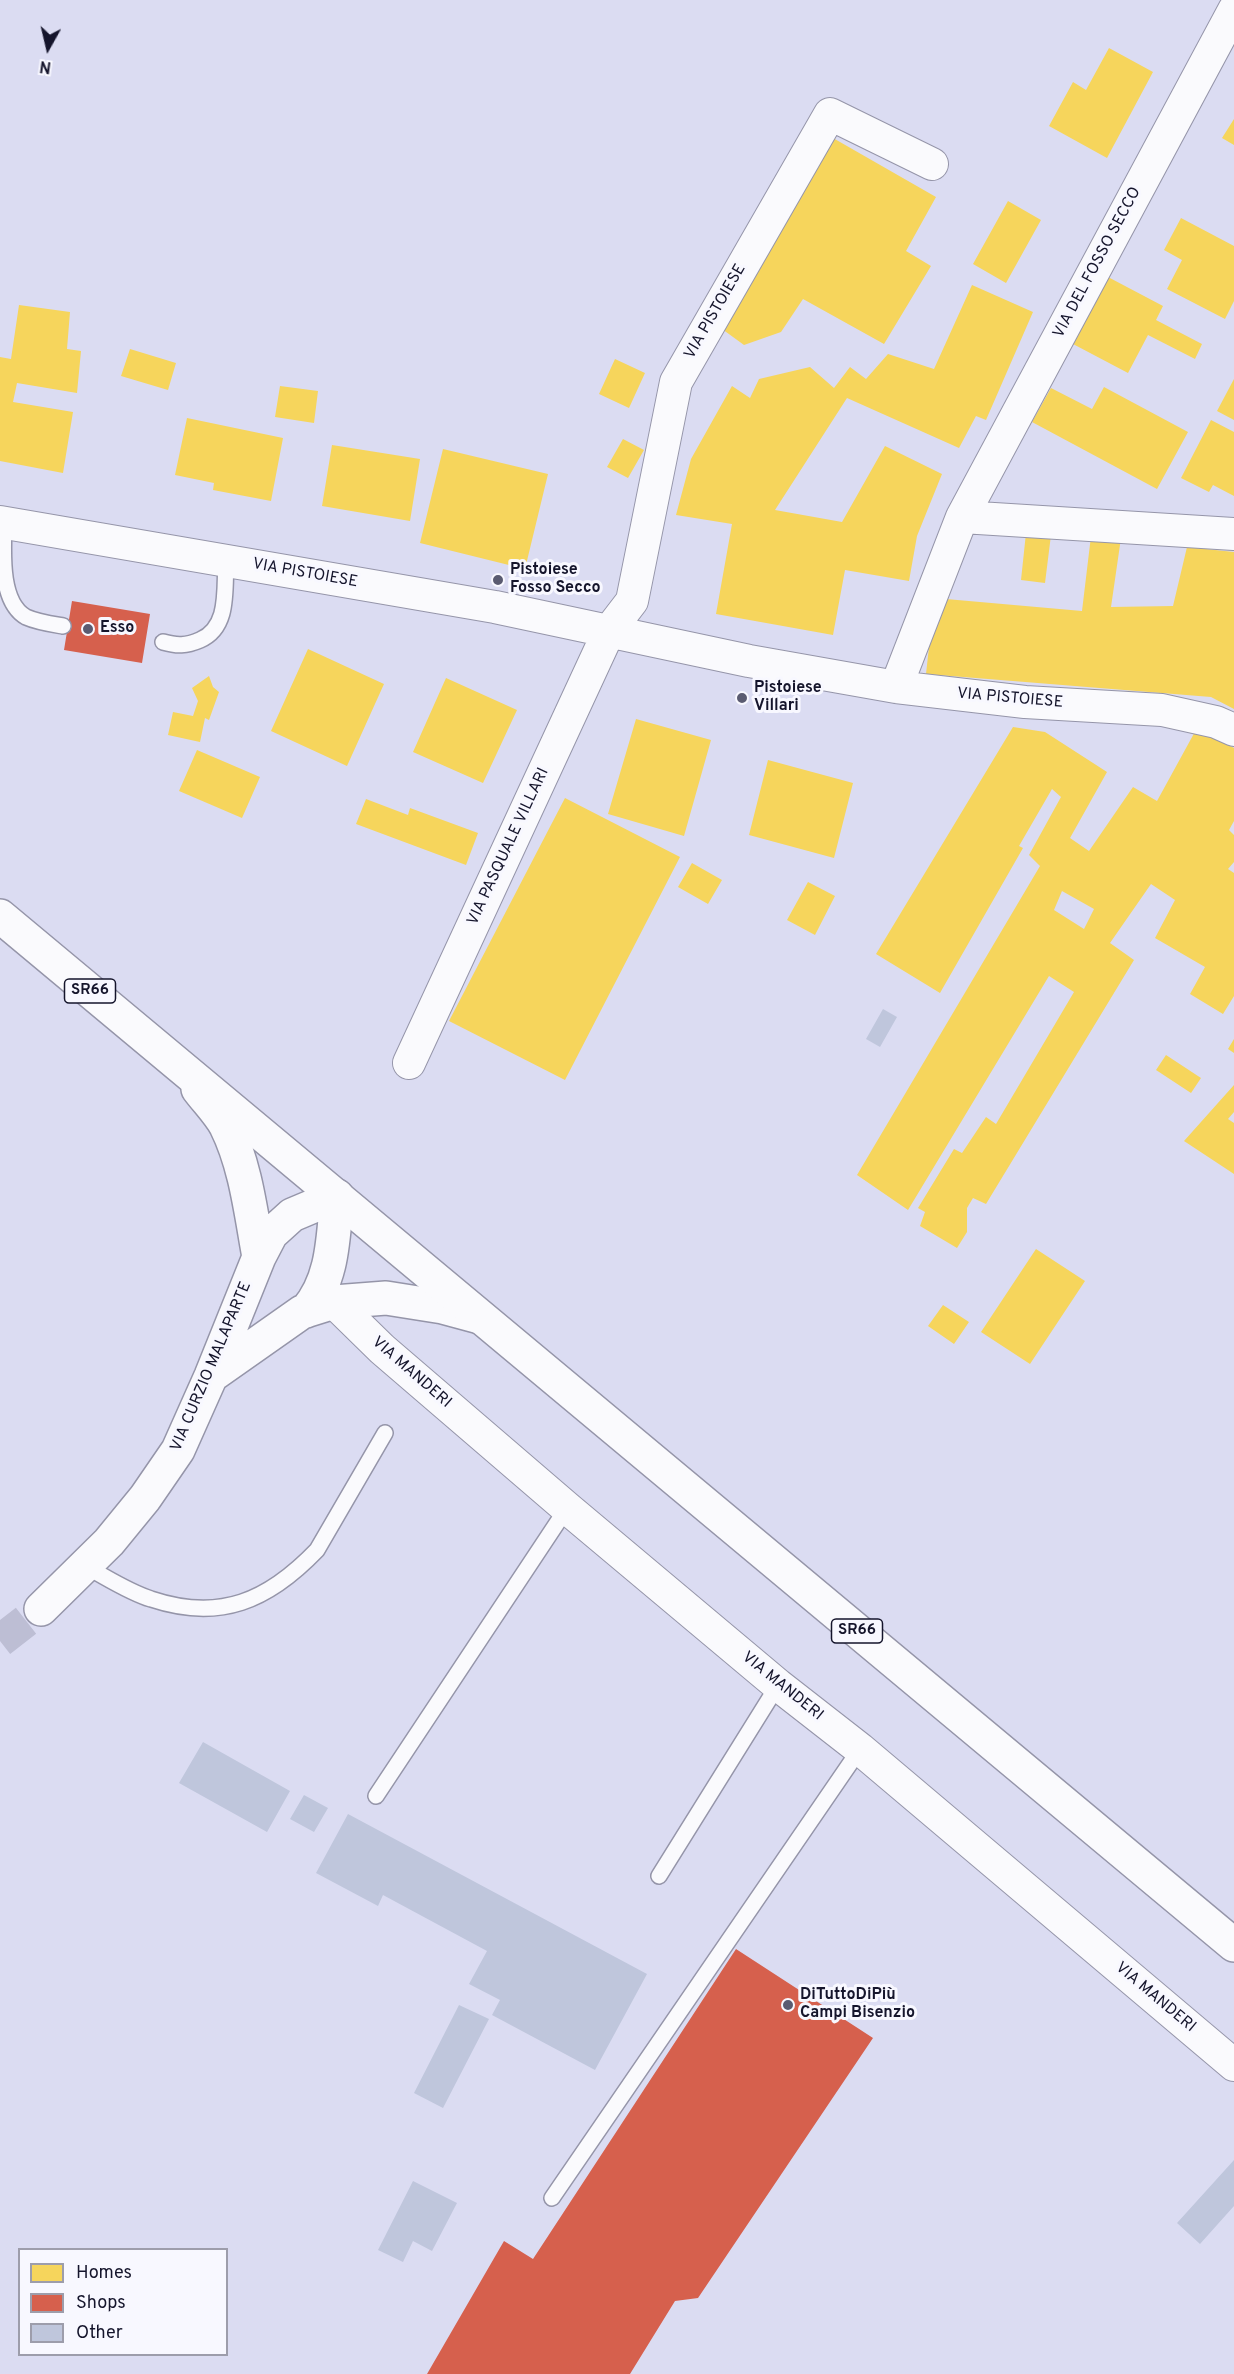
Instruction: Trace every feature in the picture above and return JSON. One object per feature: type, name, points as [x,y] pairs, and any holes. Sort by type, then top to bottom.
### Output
[{"type":"main road","name":"SR66","points":[[0,916],[1234,1945]]},
{"type":"main road","points":[[180,1066],[225,1125],[247,1190],[259,1257]]},
{"type":"main road","points":[[320,1306],[317,1298],[326,1278],[337,1196]]},
{"type":"main road","name":"VIA CURZIO MALAPARTE","points":[[41,1609],[109,1542],[146,1498],[178,1450],[259,1257],[271,1234],[292,1215],[337,1196]]},
{"type":"main road","points":[[211,1376],[320,1306],[386,1298],[444,1306],[480,1317]]},
{"type":"street","name":"VIA DEL FOSSO SECCO","points":[[896,687],[962,517],[1234,10]]},
{"type":"street","name":"VIA PISTOIESE","points":[[609,631],[632,601],[676,382],[830,114],[932,164]]},
{"type":"street","points":[[962,517],[1234,534]]},
{"type":"street","name":"VIA PISTOIESE","points":[[2,523],[495,607],[749,661],[896,687],[1025,702],[1162,710],[1216,722],[1234,730]]},
{"type":"street","name":"VIA PASQUALE VILLARI","points":[[409,1063],[609,631]]},
{"type":"street","name":"VIA MANDERI","points":[[320,1306],[382,1348],[567,1508],[778,1685],[860,1749],[1234,2066]]},
{"type":"lane","points":[[2,523],[2,580],[6,599],[15,611],[27,618],[63,626]]},
{"type":"lane","points":[[163,642],[179,646],[189,645],[211,635],[220,624],[226,561]]},
{"type":"lane","points":[[85,1566],[150,1599],[208,1609],[246,1602],[277,1586],[302,1566],[317,1550],[385,1433]]},
{"type":"lane","points":[[376,1796],[567,1508]]},
{"type":"lane","points":[[659,1876],[778,1685]]},
{"type":"lane","points":[[552,2198],[860,1749]]},
{"type":"building: Homes","points":[[1109,48],[1153,72],[1107,158],[1049,126],[1073,82],[1086,90]]},
{"type":"building: Homes","points":[[1234,119],[1234,145],[1222,138]]},
{"type":"building: Homes","points":[[826,134],[936,197],[906,251],[931,266],[884,344],[803,299],[781,332],[744,345],[722,329]]},
{"type":"building: Homes","points":[[1008,201],[1041,220],[1006,283],[973,264]]},
{"type":"building: Homes","points":[[1181,218],[1234,246],[1234,301],[1225,319],[1167,289],[1182,260],[1164,250]]},
{"type":"building: Homes","points":[[1108,277],[1163,306],[1156,320],[1202,344],[1195,359],[1148,335],[1128,373],[1073,344]]},
{"type":"building: Homes","points":[[972,285],[1033,312],[986,420],[976,416],[959,448],[847,398],[775,510],[842,522],[885,446],[942,474],[917,536],[909,581],[845,570],[833,635],[716,614],[732,524],[676,515],[691,459],[732,386],[750,398],[759,379],[810,367],[834,388],[850,367],[866,379],[888,354],[934,369]]},
{"type":"building: Homes","points":[[19,305],[70,312],[67,349],[81,351],[77,393],[17,383],[13,402],[73,412],[63,473],[0,461],[0,357],[11,359]]},
{"type":"building: Homes","points":[[130,349],[176,363],[168,390],[121,376]]},
{"type":"building: Homes","points":[[615,359],[645,373],[629,408],[599,394]]},
{"type":"building: Homes","points":[[1234,379],[1234,420],[1217,411]]},
{"type":"building: Homes","points":[[280,386],[318,391],[314,423],[275,417]]},
{"type":"building: Homes","points":[[1104,387],[1188,432],[1157,489],[1032,422],[1051,388],[1092,409]]},
{"type":"building: Homes","points":[[187,418],[283,438],[271,501],[213,490],[214,483],[175,475]]},
{"type":"building: Homes","points":[[1211,420],[1234,432],[1234,496],[1213,485],[1209,492],[1181,478]]},
{"type":"building: Homes","points":[[623,439],[644,450],[628,478],[607,467]]},
{"type":"building: Homes","points":[[332,445],[420,459],[410,521],[322,506]]},
{"type":"building: Homes","points":[[443,449],[548,474],[525,569],[420,543]]},
{"type":"building: Homes","points":[[1026,533],[1051,535],[1045,583],[1021,580]]},
{"type":"building: Homes","points":[[1091,536],[1121,538],[1111,607],[1173,606],[1187,547],[1234,552],[1234,709],[1211,697],[926,674],[931,629],[946,599],[1082,611]]},
{"type":"building: Homes","points":[[308,649],[384,684],[347,766],[271,731]]},
{"type":"building: Homes","points":[[209,676],[213,687],[219,692],[209,720],[205,718],[200,742],[168,735],[173,712],[193,716],[198,701],[192,688]]},
{"type":"building: Homes","points":[[446,678],[517,710],[483,783],[413,752]]},
{"type":"building: Homes","points":[[636,719],[711,740],[684,836],[608,814]]},
{"type":"building: Homes","points":[[1013,727],[1045,732],[1107,772],[1070,838],[1089,851],[1133,787],[1157,801],[1197,728],[1234,748],[1234,821],[1229,830],[1234,835],[1234,862],[1228,869],[1234,873],[1234,996],[1223,1014],[1190,994],[1205,967],[1155,938],[1175,900],[1151,884],[1110,943],[1134,960],[986,1204],[973,1198],[967,1208],[967,1232],[957,1248],[920,1226],[925,1212],[918,1208],[954,1149],[962,1153],[986,1117],[996,1124],[1074,992],[1049,976],[908,1210],[857,1175],[1040,866],[1029,855],[1061,797],[1052,789],[1019,846],[1023,848],[940,993],[876,954]],"holes":[[[1062,891],[1094,909],[1084,929],[1054,910]]]},
{"type":"building: Homes","points":[[197,750],[260,777],[242,818],[179,791]]},
{"type":"building: Homes","points":[[768,760],[853,783],[834,858],[749,835]]},
{"type":"building: Homes","points":[[565,798],[680,857],[565,1080],[449,1021]]},
{"type":"building: Homes","points":[[366,799],[408,815],[410,808],[478,833],[466,865],[356,824]]},
{"type":"building: Homes","points":[[692,863],[722,880],[708,904],[678,887]]},
{"type":"building: Homes","points":[[808,882],[835,896],[815,935],[787,920]]},
{"type":"building: Homes","points":[[1234,1039],[1234,1053],[1228,1049]]},
{"type":"building: Homes","points":[[1166,1055],[1201,1078],[1191,1093],[1156,1070]]},
{"type":"building: Homes","points":[[1234,1085],[1234,1112],[1228,1119],[1234,1123],[1234,1174],[1184,1141]]},
{"type":"building: Homes","points":[[1036,1249],[1085,1281],[1030,1364],[981,1332]]},
{"type":"building: Homes","points":[[943,1305],[969,1322],[954,1344],[928,1326]]},
{"type":"building: Shops","points":[[72,601],[150,614],[142,663],[64,650]]},
{"type":"building: Shops","points":[[736,1949],[873,2038],[698,2298],[675,2301],[630,2374],[427,2374],[504,2241],[533,2259]]},
{"type":"building: Other","points":[[883,1009],[897,1017],[880,1047],[866,1039]]},
{"type":"building: Other","points":[[203,1742],[290,1791],[267,1832],[179,1783]]},
{"type":"building: Other","points":[[304,1795],[328,1808],[314,1832],[290,1819]]},
{"type":"building: Other","points":[[348,1814],[647,1974],[595,2070],[492,2015],[500,2000],[469,1984],[487,1951],[383,1895],[378,1906],[316,1873]]},
{"type":"building: Other","points":[[459,2005],[489,2019],[443,2108],[414,2093]]},
{"type":"building: Other","points":[[1234,2160],[1234,2206],[1200,2244],[1177,2223]]},
{"type":"building: Other","points":[[413,2181],[457,2203],[432,2251],[413,2241],[403,2262],[378,2250]]},
{"type":"tunnel","points":[[0,1641],[41,1609]]},
{"type":"place","name":"Pistoiese Fosso Secco","points":[[498,580]]},
{"type":"place","name":"Esso","points":[[88,629]]},
{"type":"place","name":"Pistoiese Villari","points":[[742,698]]},
{"type":"place","name":"DiTuttoDiPiù Campi Bisenzio","points":[[788,2005]]}]
